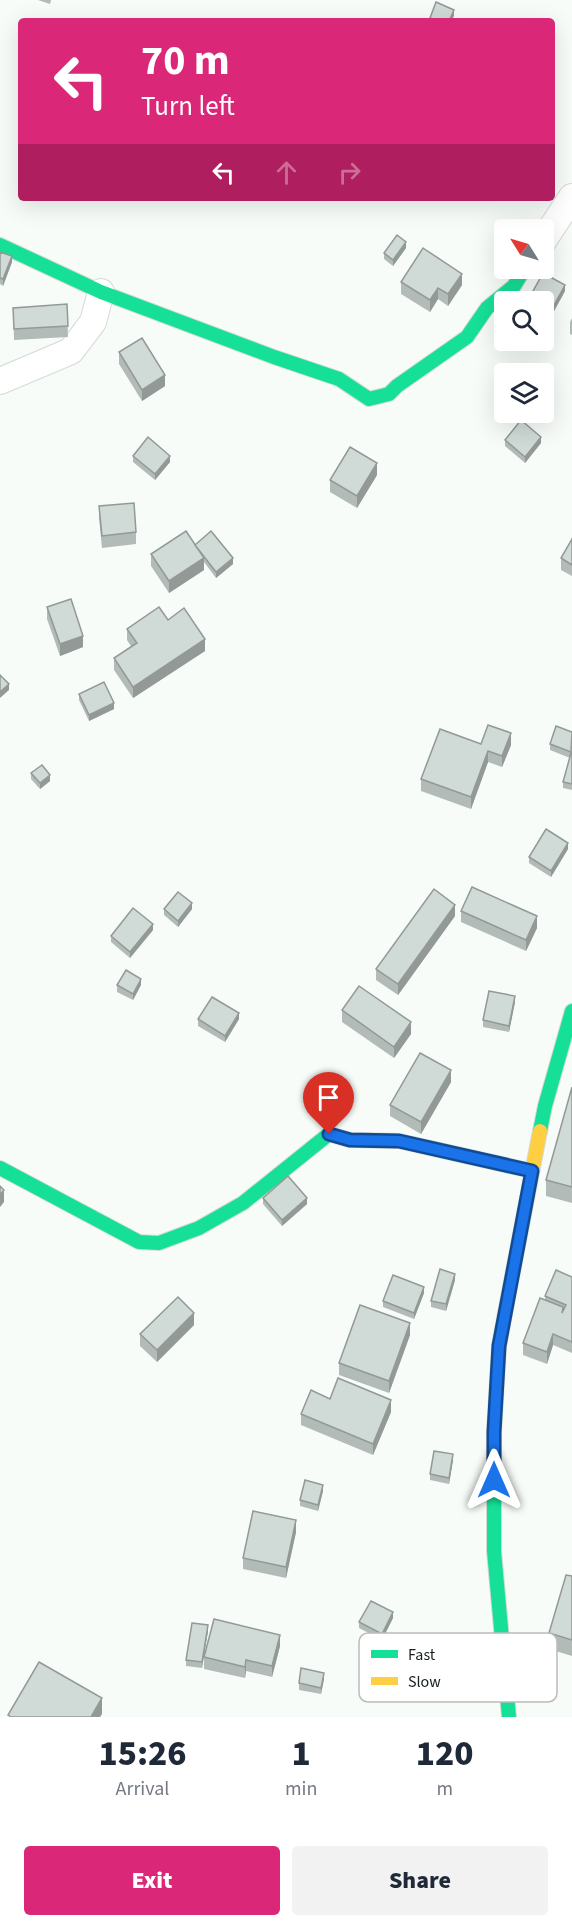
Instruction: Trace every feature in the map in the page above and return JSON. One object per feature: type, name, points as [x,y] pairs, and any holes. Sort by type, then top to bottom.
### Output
[{"type":"street","points":[[554,224],[572,197]]},
{"type":"street","points":[[0,245],[101,292],[339,379],[369,399],[389,394],[467,336],[488,308],[514,286],[518,279]]},
{"type":"street","points":[[0,381],[71,351],[93,322],[101,292]]},
{"type":"street","points":[[501,1633],[494,1551],[494,1432],[499,1346],[544,1106],[572,1011]]},
{"type":"street","points":[[0,1168],[139,1242],[159,1243],[199,1228],[243,1203],[329,1134],[350,1140],[399,1141],[532,1171]]},
{"type":"street","points":[[508,1702],[509,1717]]},
{"type":"building","points":[[436,2],[454,10],[450,18],[430,18]]},
{"type":"building","points":[[397,235],[406,242],[393,260],[384,253]]},
{"type":"building","points":[[423,248],[462,274],[448,294],[438,288],[430,300],[401,282]]},
{"type":"building","points":[[0,252],[12,256],[3,279],[0,278]]},
{"type":"building","points":[[540,279],[554,279],[565,285],[554,305],[554,291],[533,291]]},
{"type":"building","points":[[67,304],[68,326],[14,329],[13,308]]},
{"type":"building","points":[[142,338],[165,375],[142,390],[119,352]]},
{"type":"building","points":[[519,423],[525,423],[541,437],[525,457],[505,440]]},
{"type":"building","points":[[148,437],[170,456],[155,474],[133,456]]},
{"type":"building","points":[[350,447],[377,463],[357,496],[330,480]]},
{"type":"building","points":[[134,503],[136,532],[102,536],[99,506]]},
{"type":"building","points":[[186,531],[204,558],[169,581],[151,554]]},
{"type":"building","points":[[211,531],[233,558],[216,572],[195,545]]},
{"type":"building","points":[[572,539],[572,565],[561,558]]},
{"type":"building","points":[[71,599],[83,636],[60,644],[47,607]]},
{"type":"building","points":[[159,607],[168,620],[184,608],[205,639],[133,687],[114,658],[137,643],[127,629]]},
{"type":"building","points":[[0,675],[9,684],[0,692]]},
{"type":"building","points":[[104,682],[114,703],[89,715],[79,694]]},
{"type":"building","points":[[488,725],[511,733],[502,756],[488,751],[471,797],[421,779],[440,729],[481,744]]},
{"type":"building","points":[[556,726],[572,732],[571,752],[550,744]]},
{"type":"building","points":[[572,753],[572,784],[563,782]]},
{"type":"building","points":[[42,765],[50,775],[40,783],[31,773]]},
{"type":"building","points":[[546,829],[568,843],[551,871],[529,857]]},
{"type":"building","points":[[472,887],[537,916],[526,940],[461,911]]},
{"type":"building","points":[[434,889],[455,905],[398,984],[376,969]]},
{"type":"building","points":[[178,892],[192,903],[178,921],[164,909]]},
{"type":"building","points":[[133,908],[153,924],[130,952],[111,936]]},
{"type":"building","points":[[126,970],[141,979],[133,994],[117,985]]},
{"type":"building","points":[[359,986],[411,1022],[394,1047],[342,1010]]},
{"type":"building","points":[[489,991],[515,996],[509,1026],[483,1020]]},
{"type":"building","points":[[212,997],[239,1013],[225,1036],[198,1019]]},
{"type":"building","points":[[420,1053],[451,1070],[421,1122],[390,1105]]},
{"type":"building","points":[[572,1087],[572,1187],[546,1180]]},
{"type":"building","points":[[288,1176],[307,1198],[282,1220],[263,1198]]},
{"type":"building","points":[[440,1269],[455,1274],[446,1304],[431,1301]]},
{"type":"building","points":[[556,1270],[572,1277],[572,1342],[553,1334],[547,1352],[523,1343],[540,1298],[563,1307],[562,1313],[566,1305],[545,1296]]},
{"type":"building","points":[[393,1275],[424,1287],[414,1313],[383,1301]]},
{"type":"building","points":[[178,1297],[194,1313],[157,1350],[140,1334]]},
{"type":"building","points":[[360,1305],[410,1323],[389,1381],[339,1363]]},
{"type":"building","points":[[338,1378],[391,1400],[373,1444],[301,1414],[311,1390],[330,1399]]},
{"type":"building","points":[[434,1451],[453,1454],[449,1478],[430,1474]]},
{"type":"building","points":[[305,1480],[323,1485],[318,1505],[300,1500]]},
{"type":"building","points":[[253,1511],[296,1520],[286,1567],[243,1558]]},
{"type":"building","points":[[566,1575],[572,1576],[572,1640],[557,1635],[557,1633],[549,1633]]},
{"type":"building","points":[[371,1601],[393,1612],[382,1633],[359,1622]]},
{"type":"building","points":[[214,1619],[280,1635],[272,1666],[246,1660],[245,1667],[204,1657]]},
{"type":"building","points":[[192,1623],[208,1625],[202,1662],[186,1660]]},
{"type":"building","points":[[39,1662],[102,1698],[91,1717],[11,1717],[8,1715]]},
{"type":"building","points":[[301,1668],[324,1673],[321,1688],[299,1683]]},
{"type":"traffic: fast","points":[[0,245],[101,292],[339,379],[369,399],[389,394],[467,337],[487,308],[514,286],[518,279]]},
{"type":"traffic: fast","points":[[540,1131],[572,1011]]},
{"type":"traffic: fast","points":[[0,1168],[139,1242],[159,1243],[199,1228],[243,1203],[329,1134],[350,1140],[399,1141],[532,1171]]},
{"type":"traffic: fast","points":[[501,1633],[494,1551],[494,1432],[499,1346],[505,1313]]},
{"type":"traffic: fast","points":[[508,1702],[509,1717]]},
{"type":"traffic: slow","points":[[505,1313],[540,1131]]},
{"type":"route","points":[[329,1134],[350,1140],[399,1141],[532,1171],[499,1346],[494,1480]]}]
